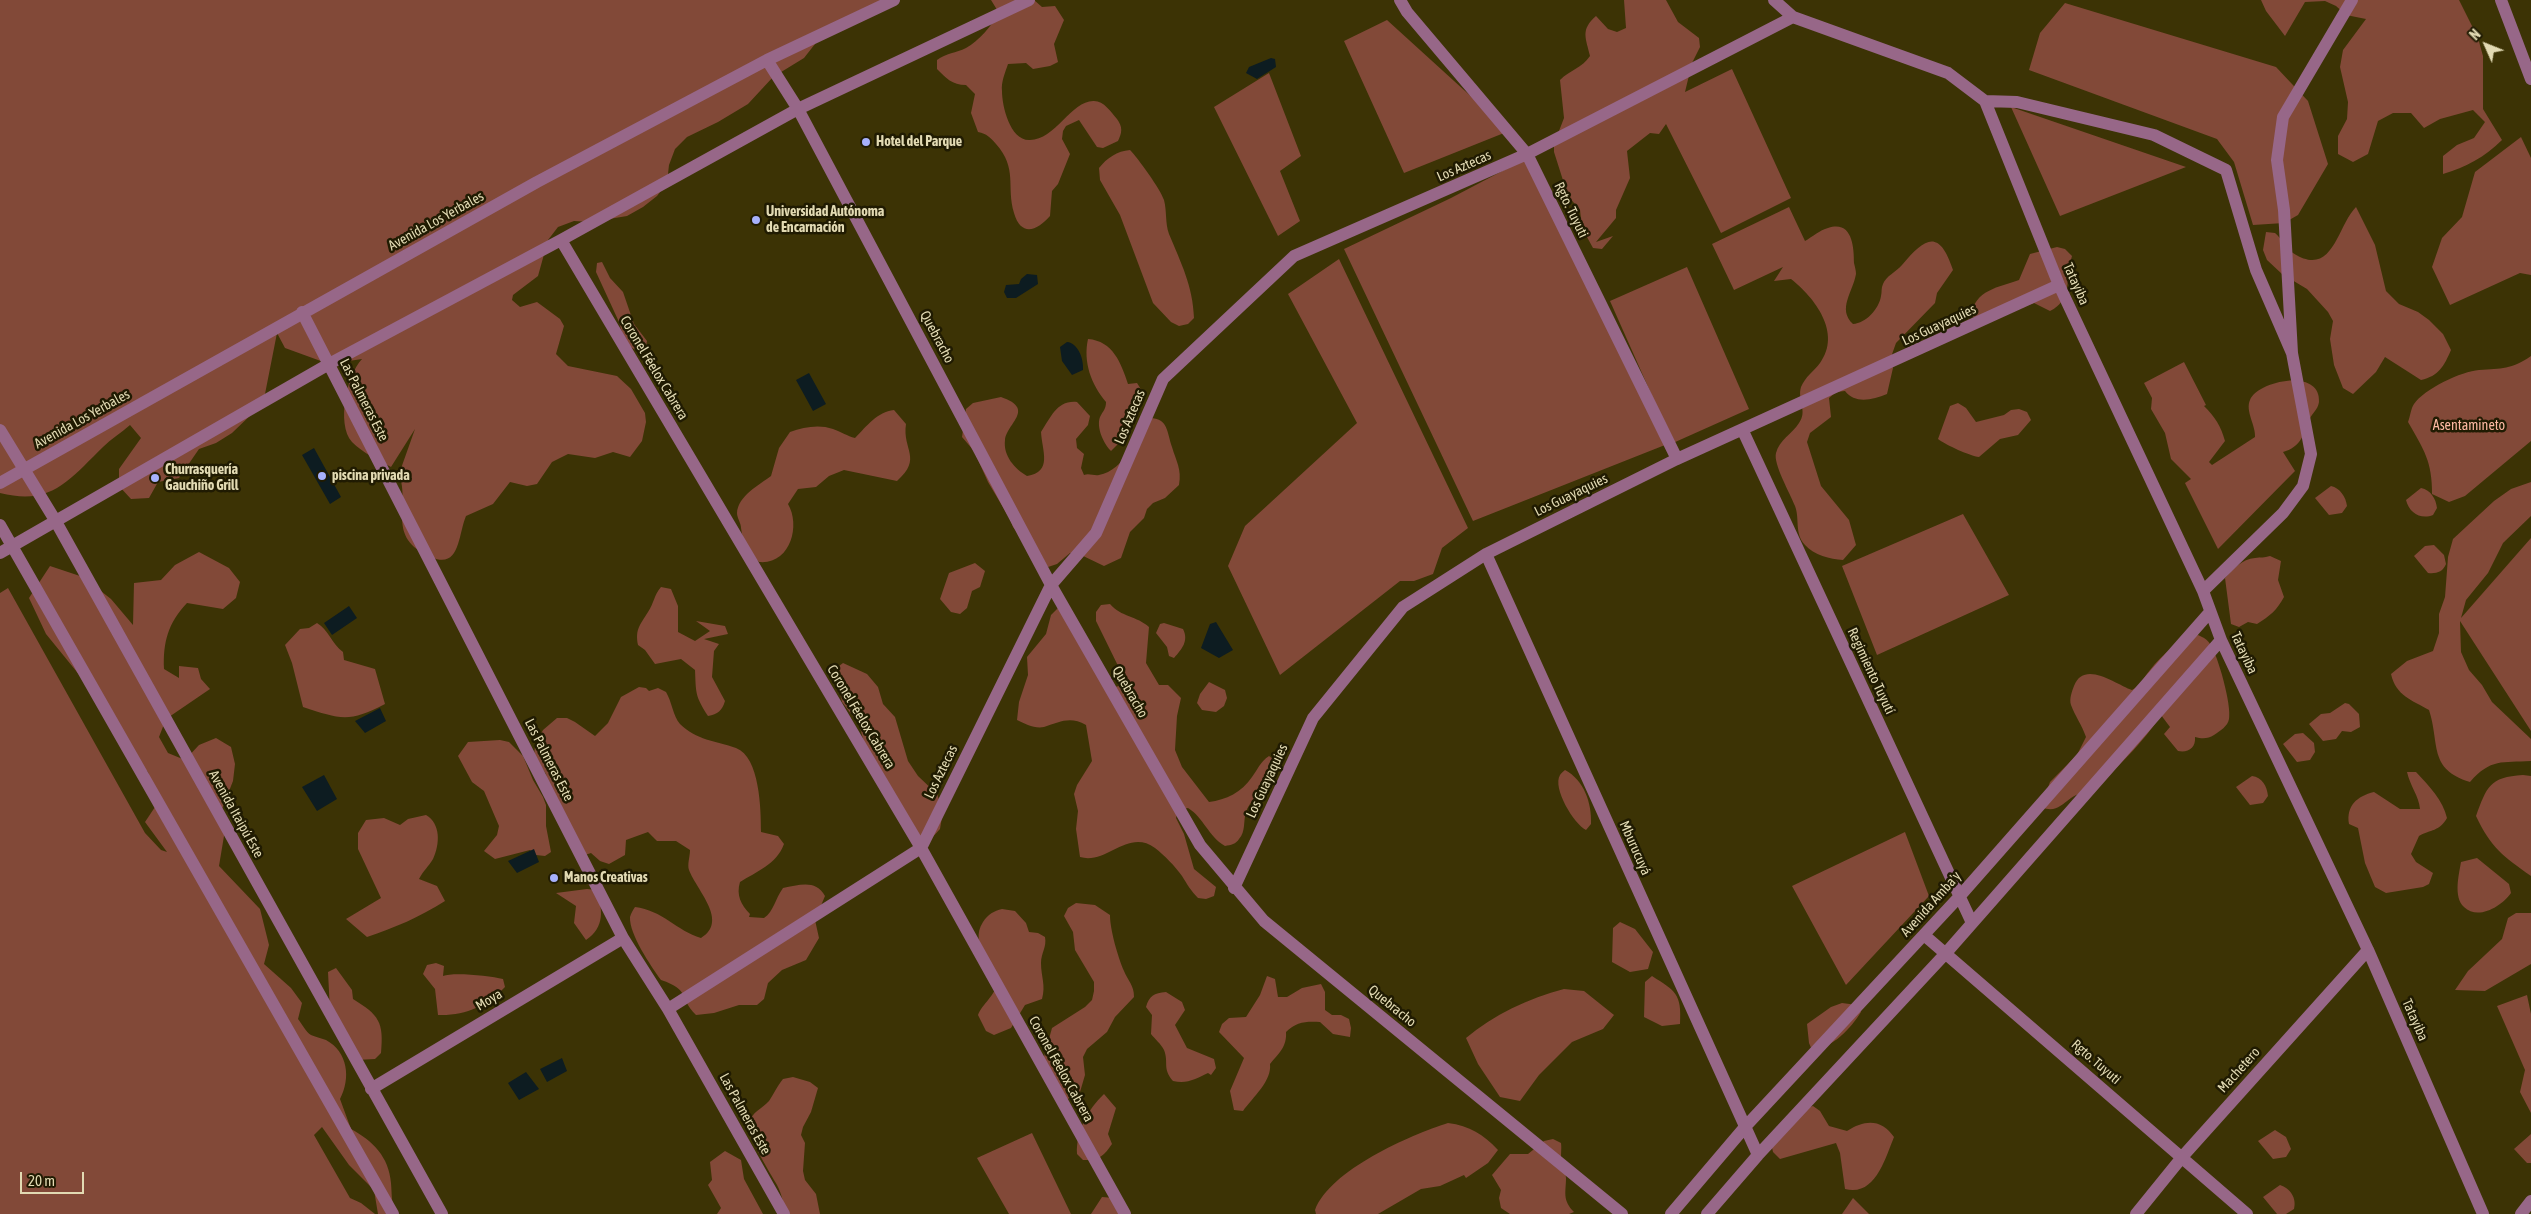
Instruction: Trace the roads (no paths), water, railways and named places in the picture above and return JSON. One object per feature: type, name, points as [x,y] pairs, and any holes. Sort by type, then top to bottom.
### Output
[{"type":"street","name":"Avenida Los Yerbales","points":[[0,483],[302,312],[546,177],[767,60],[894,0]]},
{"type":"street","points":[[0,553],[329,364],[561,240],[798,109],[1029,0]]},
{"type":"street","name":"Rgto. Tuyuti","points":[[1400,0],[1407,12],[1527,154],[1676,459]]},
{"type":"street","points":[[1774,0],[1793,17],[1948,73],[1984,101],[2017,102],[2154,135],[2226,170],[2256,270],[2292,353]]},
{"type":"street","points":[[2202,591],[2283,513],[2302,486],[2311,454],[2292,353],[2284,210],[2277,160],[2283,117],[2352,0]]},
{"type":"street","points":[[2502,0],[2531,79]]},
{"type":"street","name":"Los Aztecas","points":[[921,848],[1051,585],[1096,533],[1163,379],[1294,256],[1527,154],[1793,17]]},
{"type":"street","name":"Quebracho","points":[[767,60],[798,109],[1051,585],[1200,845],[1234,888],[1264,921],[1622,1214]]},
{"type":"street","name":"Tatayiba","points":[[1984,101],[2060,285],[2202,591],[2221,640],[2368,950],[2483,1214]]},
{"type":"street","name":"Coronel Féelox Cabrera","points":[[561,240],[921,848],[1125,1214]]},
{"type":"street","name":"Los Guayaquies","points":[[1234,888],[1312,718],[1403,607],[1486,554],[1676,459],[1743,431],[2060,285]]},
{"type":"street","name":"Las Palmeras Este","points":[[302,312],[623,938],[668,1009],[784,1214]]},
{"type":"street","name":"Avenida Itaipú Este","points":[[0,430],[55,520],[442,1214]]},
{"type":"street","name":"Regimiento Tuyutí","points":[[1743,431],[1972,923]]},
{"type":"street","points":[[0,525],[393,1214]]},
{"type":"street","name":"Mburucuyá","points":[[1486,554],[1758,1155]]},
{"type":"street","name":"Avenida Amba'y","points":[[1671,1214],[1744,1127],[1959,897],[2210,612]]},
{"type":"street","points":[[1707,1214],[1758,1155],[1946,953],[2221,640]]},
{"type":"street","points":[[668,1009],[921,848]]},
{"type":"street","name":"Rgto. Tuyuti","points":[[1924,935],[2183,1156],[2247,1214]]},
{"type":"street","name":"Moya","points":[[371,1088],[623,938]]},
{"type":"street","name":"Machetero","points":[[2136,1214],[2183,1156],[2368,950]]},
{"type":"street","points":[[2521,1214],[2531,1201]]},
{"type":"place","name":"Hotel del Parque","points":[[866,142]]},
{"type":"place","name":"Universidad Autónoma de Encarnación","points":[[756,220]]},
{"type":"place","name":"piscina privada","points":[[322,476]]},
{"type":"place","name":"Churrasquería Gauchiño Grill","points":[[155,478]]},
{"type":"place","name":"Manos Creativas","points":[[554,878]]},
{"type":"park label","name":"Asentamineto","points":[[2469,426]]}]
